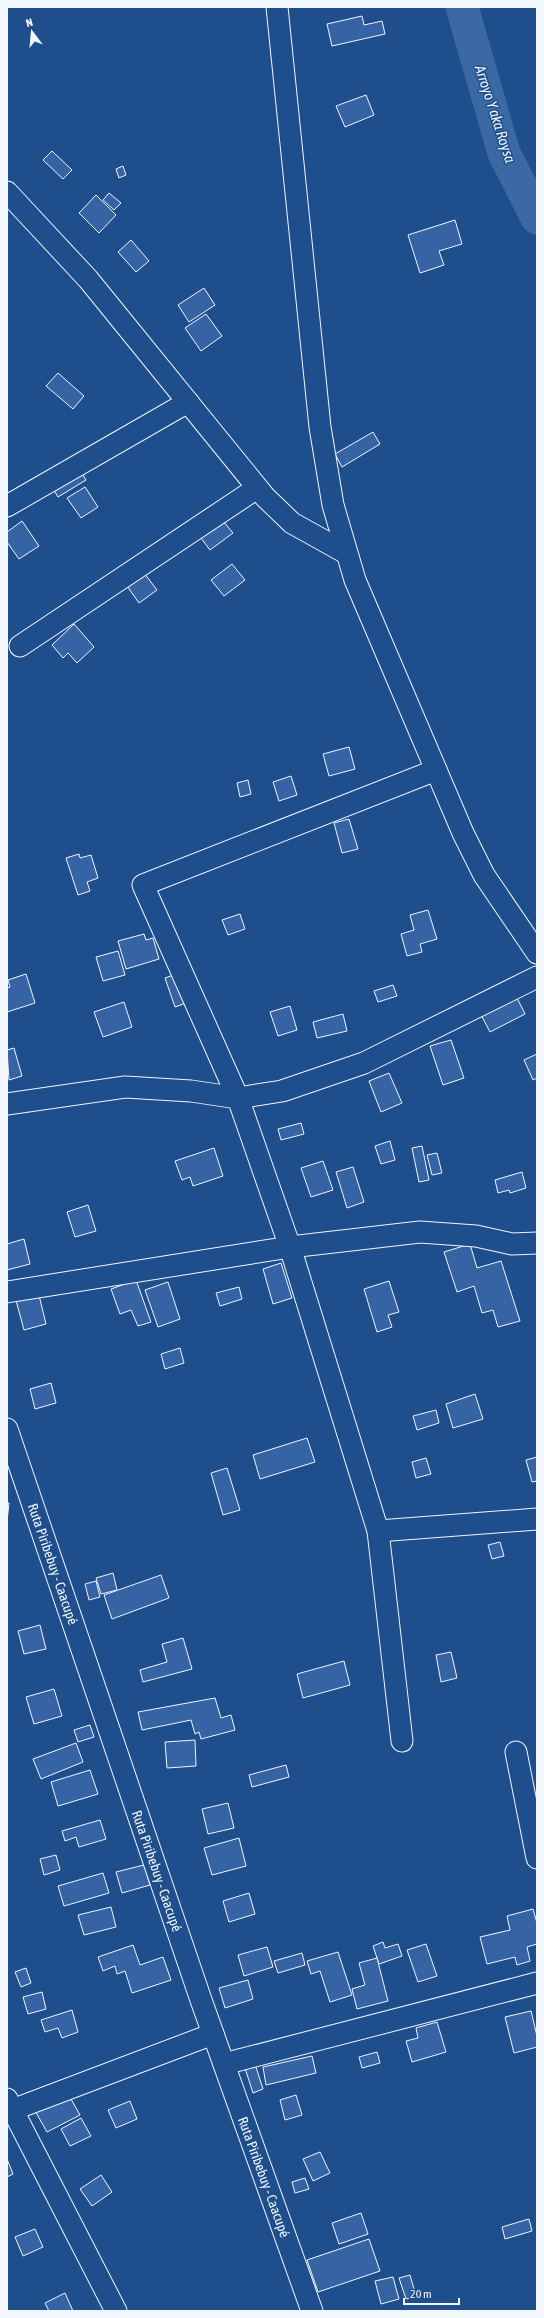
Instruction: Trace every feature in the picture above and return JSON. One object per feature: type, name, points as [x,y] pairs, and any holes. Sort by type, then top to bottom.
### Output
[{"type":"street","points":[[277,7],[320,427],[333,505],[346,553],[355,580],[463,833],[484,875],[537,953]]},
{"type":"street","points":[[7,192],[37,227],[88,278],[257,488],[292,522],[346,553]]},
{"type":"street","points":[[7,506],[188,402]]},
{"type":"street","points":[[20,646],[257,488]]},
{"type":"street","points":[[402,1741],[378,1531],[290,1247],[238,1098],[143,885],[436,770]]},
{"type":"street","points":[[7,1104],[125,1087],[191,1091],[238,1098],[282,1091],[364,1063],[537,977]]},
{"type":"street","points":[[7,1292],[290,1247],[420,1232],[476,1236],[512,1244],[537,1243]]},
{"type":"street","name":"Ruta Piribebuy - Caacupé","points":[[7,1429],[213,2034],[312,2311]]},
{"type":"street","points":[[378,1531],[537,1520]]},
{"type":"street","points":[[516,1752],[537,1858]]},
{"type":"street","points":[[224,2064],[537,1983]]},
{"type":"street","points":[[116,2311],[9,2106],[213,2034]]},
{"type":"building","points":[[362,16],[364,25],[382,21],[385,34],[332,46],[327,24]]},
{"type":"building","points":[[366,95],[374,115],[345,127],[336,106]]},
{"type":"building","points":[[52,151],[72,170],[63,179],[43,160]]},
{"type":"building","points":[[123,166],[126,175],[119,178],[116,169]]},
{"type":"building","points":[[109,193],[121,203],[114,210],[103,200]]},
{"type":"building","points":[[96,195],[116,215],[99,233],[79,213]]},
{"type":"building","points":[[455,220],[462,244],[439,251],[444,265],[420,273],[408,235]]},
{"type":"building","points":[[131,240],[149,261],[136,272],[118,252]]},
{"type":"building","points":[[204,288],[215,305],[189,322],[178,305]]},
{"type":"building","points":[[206,314],[222,336],[201,351],[185,328]]},
{"type":"building","points":[[58,373],[84,396],[73,409],[46,386]]},
{"type":"building","points":[[373,432],[380,444],[342,467],[335,454]]},
{"type":"building","points":[[80,470],[86,480],[58,497],[52,487]]},
{"type":"building","points":[[85,487],[98,507],[81,518],[67,498]]},
{"type":"building","points":[[22,521],[39,546],[19,559],[7,542],[7,532]]},
{"type":"building","points":[[223,521],[233,533],[210,550],[201,538]]},
{"type":"building","points":[[232,564],[245,580],[224,596],[211,580]]},
{"type":"building","points":[[144,573],[157,590],[139,603],[127,586]]},
{"type":"building","points":[[74,624],[94,647],[77,663],[68,653],[63,658],[52,645]]},
{"type":"building","points":[[349,747],[355,769],[329,776],[323,754]]},
{"type":"building","points":[[291,776],[297,795],[279,801],[273,782]]},
{"type":"building","points":[[248,780],[251,794],[240,797],[237,783]]},
{"type":"building","points":[[349,819],[358,849],[342,853],[334,823]]},
{"type":"building","points":[[79,854],[80,858],[91,855],[98,878],[87,882],[90,891],[78,895],[66,858]]},
{"type":"building","points":[[428,910],[437,939],[420,944],[422,952],[407,956],[401,934],[414,930],[410,915]]},
{"type":"building","points":[[240,914],[245,929],[228,935],[222,920]]},
{"type":"building","points":[[144,934],[146,940],[153,938],[159,959],[126,969],[118,941]]},
{"type":"building","points":[[118,951],[125,975],[103,981],[96,957]]},
{"type":"building","points":[[179,973],[189,1002],[175,1007],[165,978]]},
{"type":"building","points":[[26,974],[35,1003],[7,1012],[7,988],[10,987],[8,980]]},
{"type":"building","points":[[393,985],[397,996],[378,1002],[374,991]]},
{"type":"building","points":[[514,992],[525,1014],[490,1032],[479,1011]]},
{"type":"building","points":[[124,1002],[132,1027],[103,1037],[94,1012]]},
{"type":"building","points":[[290,1006],[297,1030],[278,1036],[270,1012]]},
{"type":"building","points":[[343,1014],[347,1031],[317,1038],[313,1022]]},
{"type":"building","points":[[451,1040],[464,1078],[443,1085],[430,1046]]},
{"type":"building","points":[[14,1048],[22,1076],[9,1080],[7,1050]]},
{"type":"building","points":[[537,1054],[537,1078],[533,1080],[524,1060]]},
{"type":"building","points":[[389,1073],[402,1103],[381,1112],[369,1081]]},
{"type":"building","points":[[301,1123],[304,1134],[281,1140],[278,1129]]},
{"type":"building","points":[[390,1141],[395,1160],[381,1164],[375,1146]]},
{"type":"building","points":[[422,1146],[429,1180],[419,1182],[412,1148]]},
{"type":"building","points":[[214,1148],[223,1176],[193,1186],[190,1177],[182,1180],[175,1161]]},
{"type":"building","points":[[437,1153],[442,1173],[432,1175],[427,1155]]},
{"type":"building","points":[[323,1161],[333,1190],[311,1197],[301,1168]]},
{"type":"building","points":[[353,1167],[364,1202],[347,1208],[336,1172]]},
{"type":"building","points":[[522,1172],[526,1188],[510,1193],[509,1190],[498,1193],[495,1180]]},
{"type":"building","points":[[88,1205],[96,1231],[75,1237],[67,1212]]},
{"type":"building","points":[[24,1239],[30,1264],[7,1270],[7,1244]]},
{"type":"building","points":[[470,1244],[477,1268],[501,1261],[520,1321],[498,1327],[493,1310],[482,1313],[474,1286],[457,1292],[444,1252]]},
{"type":"building","points":[[281,1263],[292,1298],[273,1304],[263,1269]]},
{"type":"building","points":[[136,1280],[151,1322],[138,1326],[131,1310],[120,1314],[111,1289]]},
{"type":"building","points":[[389,1281],[399,1312],[388,1315],[392,1327],[377,1332],[364,1289]]},
{"type":"building","points":[[168,1282],[180,1319],[158,1327],[145,1290]]},
{"type":"building","points":[[37,1287],[46,1324],[24,1330],[14,1293]]},
{"type":"building","points":[[239,1287],[242,1299],[220,1306],[216,1293]]},
{"type":"building","points":[[180,1348],[184,1363],[165,1369],[161,1354]]},
{"type":"building","points":[[51,1383],[56,1403],[35,1409],[30,1389]]},
{"type":"building","points":[[475,1394],[483,1419],[453,1428],[446,1404]]},
{"type":"building","points":[[436,1410],[439,1423],[417,1430],[413,1416]]},
{"type":"building","points":[[307,1438],[315,1462],[260,1479],[253,1455]]},
{"type":"building","points":[[537,1457],[537,1481],[532,1482],[526,1460]]},
{"type":"building","points":[[426,1458],[431,1474],[416,1478],[412,1462]]},
{"type":"building","points":[[227,1468],[240,1510],[223,1515],[211,1473]]},
{"type":"building","points":[[7,1503],[9,1503],[7,1522]]},
{"type":"building","points":[[500,1542],[504,1556],[492,1559],[488,1545]]},
{"type":"building","points":[[113,1573],[117,1590],[101,1594],[96,1578]]},
{"type":"building","points":[[161,1575],[169,1598],[112,1619],[104,1595]]},
{"type":"building","points":[[96,1581],[100,1597],[89,1600],[85,1584]]},
{"type":"building","points":[[40,1625],[46,1649],[24,1654],[18,1631]]},
{"type":"building","points":[[183,1638],[192,1669],[143,1682],[140,1670],[167,1662],[162,1644]]},
{"type":"building","points":[[451,1652],[457,1678],[441,1682],[436,1655]]},
{"type":"building","points":[[344,1661],[350,1685],[303,1698],[297,1674]]},
{"type":"building","points":[[54,1689],[62,1716],[34,1724],[26,1697]]},
{"type":"building","points":[[215,1698],[221,1718],[231,1715],[235,1730],[201,1739],[199,1732],[195,1734],[191,1720],[142,1730],[138,1712]]},
{"type":"building","points":[[90,1725],[94,1737],[78,1742],[74,1730]]},
{"type":"building","points":[[195,1740],[196,1766],[167,1768],[165,1742]]},
{"type":"building","points":[[76,1743],[83,1762],[41,1779],[33,1759]]},
{"type":"building","points":[[286,1765],[289,1777],[252,1787],[249,1775]]},
{"type":"building","points":[[90,1770],[98,1794],[58,1806],[51,1782]]},
{"type":"building","points":[[228,1803],[234,1828],[208,1834],[202,1809]]},
{"type":"building","points":[[100,1820],[106,1839],[79,1847],[76,1837],[65,1841],[62,1831]]},
{"type":"building","points":[[239,1838],[246,1866],[212,1875],[204,1848]]},
{"type":"building","points":[[56,1855],[60,1870],[44,1875],[40,1859]]},
{"type":"building","points":[[144,1865],[150,1885],[122,1893],[116,1872]]},
{"type":"building","points":[[103,1873],[109,1893],[64,1906],[58,1886]]},
{"type":"building","points":[[249,1893],[255,1914],[229,1922],[223,1901]]},
{"type":"building","points":[[111,1907],[116,1927],[84,1935],[78,1915]]},
{"type":"building","points":[[533,1909],[537,1923],[537,1944],[527,1947],[530,1961],[517,1965],[515,1957],[487,1964],[480,1937],[510,1930],[507,1916]]},
{"type":"building","points":[[383,1942],[385,1948],[398,1944],[402,1956],[379,1964],[373,1946]]},
{"type":"building","points":[[426,1944],[437,1976],[418,1982],[407,1950]]},
{"type":"building","points":[[133,1945],[140,1965],[163,1957],[171,1980],[132,1993],[125,1971],[117,1974],[115,1966],[103,1971],[98,1957]]},
{"type":"building","points":[[267,1947],[273,1967],[244,1976],[238,1955]]},
{"type":"building","points":[[338,1952],[352,1995],[330,2002],[320,1971],[311,1974],[307,1961]]},
{"type":"building","points":[[302,1953],[305,1965],[278,1973],[274,1961]]},
{"type":"building","points":[[377,1958],[388,2001],[357,2009],[352,1989],[365,1985],[359,1963]]},
{"type":"building","points":[[26,1968],[31,1983],[21,1987],[15,1972]]},
{"type":"building","points":[[248,1980],[253,1999],[225,2008],[219,1988]]},
{"type":"building","points":[[42,1992],[46,2009],[28,2014],[23,1997]]},
{"type":"building","points":[[72,2010],[78,2032],[62,2038],[58,2028],[45,2032],[41,2020]]},
{"type":"building","points":[[531,2011],[537,2036],[537,2047],[514,2053],[505,2017]]},
{"type":"building","points":[[437,2022],[446,2052],[412,2062],[406,2041],[418,2038],[416,2028]]},
{"type":"building","points":[[377,2052],[380,2063],[362,2068],[359,2057]]},
{"type":"building","points":[[312,2056],[316,2073],[266,2085],[263,2067]]},
{"type":"building","points":[[254,2061],[263,2089],[253,2093],[244,2065]]},
{"type":"building","points":[[67,2092],[80,2115],[47,2132],[34,2109]]},
{"type":"building","points":[[296,2095],[302,2115],[285,2120],[280,2100]]},
{"type":"building","points":[[130,2101],[137,2119],[116,2128],[108,2110]]},
{"type":"building","points":[[81,2118],[91,2136],[70,2146],[61,2129]]},
{"type":"building","points":[[320,2152],[330,2173],[313,2181],[303,2159]]},
{"type":"building","points":[[7,2159],[13,2174],[7,2177]]},
{"type":"building","points":[[101,2175],[112,2192],[92,2206],[80,2189]]},
{"type":"building","points":[[305,2178],[309,2189],[295,2193],[292,2182]]},
{"type":"building","points":[[361,2213],[368,2234],[339,2244],[332,2223]]},
{"type":"building","points":[[529,2219],[532,2231],[505,2239],[502,2227]]},
{"type":"building","points":[[35,2229],[43,2247],[23,2256],[15,2237]]},
{"type":"building","points":[[369,2239],[380,2271],[318,2292],[307,2260]]},
{"type":"building","points":[[410,2275],[416,2296],[406,2299],[399,2278]]},
{"type":"building","points":[[393,2277],[399,2299],[381,2304],[375,2281]]},
{"type":"building","points":[[65,2293],[73,2311],[49,2311],[45,2303]]},
{"type":"waterway","name":"Arroyo Y aka Roysa","points":[[462,7],[504,153],[537,218]]}]
